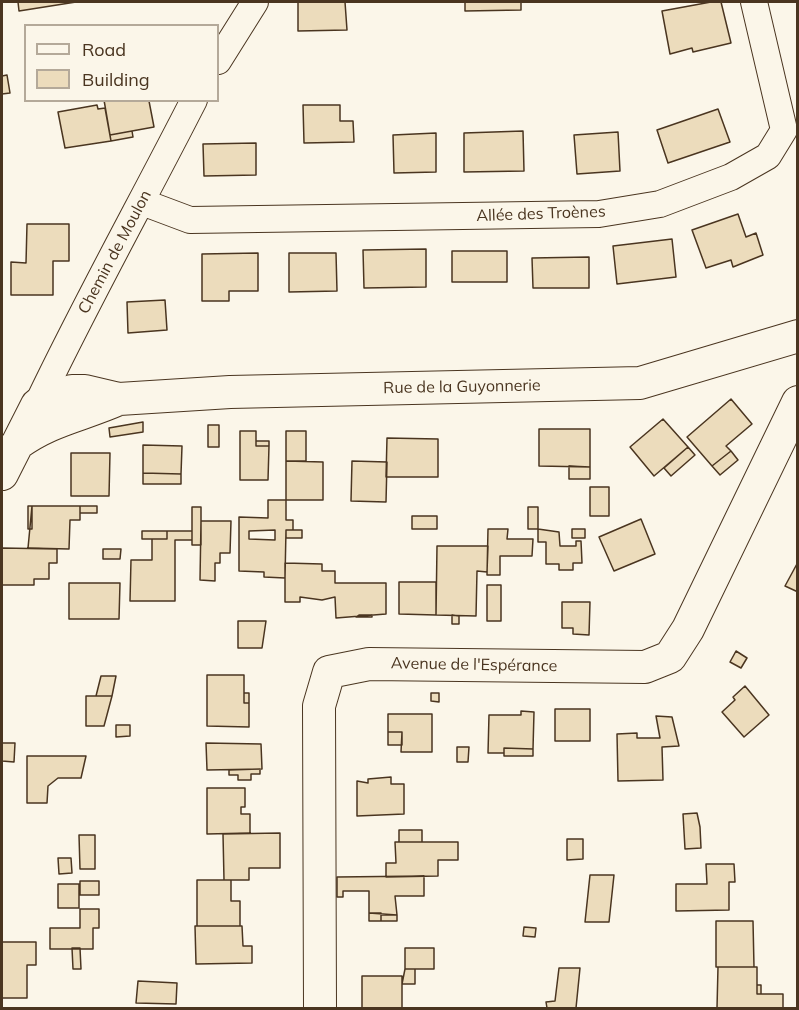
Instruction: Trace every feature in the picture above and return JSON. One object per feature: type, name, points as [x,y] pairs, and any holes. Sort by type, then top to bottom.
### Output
[{"type":"street","points":[[219,59],[255,2]]},
{"type":"street","name":"Allée des Troènes","points":[[142,202],[190,220],[599,214],[660,204],[731,177],[768,156],[784,130],[754,2]]},
{"type":"street","name":"Chemin de Moulon","points":[[20,428],[61,356],[193,102]]},
{"type":"street","name":"Rue de la Guyonnerie","points":[[20,428],[49,397],[86,391],[119,399],[230,392],[640,382],[798,336]]},
{"type":"street","points":[[61,356],[86,391]]},
{"type":"street","name":"Rue de la Guyonnerie","points":[[20,428],[37,430],[59,419],[96,409],[119,399]]},
{"type":"street","name":"Avenue de l'Espérance","points":[[320,1008],[319,706],[329,672],[369,664],[645,667],[670,657],[688,629],[798,402]]},
{"type":"street","points":[[2,474],[20,428]]},
{"type":"building","points":[[18,2],[76,2],[19,11]]},
{"type":"building","points":[[298,2],[345,2],[347,30],[298,31]]},
{"type":"building","points":[[465,2],[521,2],[521,10],[465,11]]},
{"type":"building","points":[[721,2],[731,43],[693,52],[692,48],[670,54],[662,11]]},
{"type":"building","points":[[7,75],[10,93],[2,94],[2,76]]},
{"type":"building","points":[[104,102],[149,102],[154,127],[110,135]]},
{"type":"building","points":[[97,105],[98,109],[105,108],[111,141],[65,148],[58,112]]},
{"type":"building","points":[[303,105],[340,105],[340,121],[353,121],[354,142],[304,143]]},
{"type":"building","points":[[718,109],[730,142],[668,163],[657,130]]},
{"type":"building","points":[[132,131],[133,137],[111,141],[110,135]]},
{"type":"building","points":[[523,131],[524,171],[464,172],[464,133]]},
{"type":"building","points":[[618,132],[620,171],[577,174],[574,135]]},
{"type":"building","points":[[436,133],[436,172],[394,173],[393,135]]},
{"type":"building","points":[[256,143],[256,175],[204,176],[203,144]]},
{"type":"building","points":[[738,214],[746,237],[756,233],[763,255],[733,267],[731,260],[706,268],[692,230]]},
{"type":"building","points":[[27,224],[69,224],[69,261],[53,261],[53,295],[11,295],[11,262],[26,263]]},
{"type":"building","points":[[672,239],[676,277],[617,284],[613,246]]},
{"type":"building","points":[[426,249],[426,287],[364,288],[363,250]]},
{"type":"building","points":[[452,251],[507,251],[507,282],[452,282]]},
{"type":"building","points":[[258,253],[258,291],[229,291],[229,301],[202,301],[202,254]]},
{"type":"building","points":[[289,253],[336,253],[337,291],[289,292]]},
{"type":"building","points":[[589,257],[589,288],[533,288],[532,258]]},
{"type":"building","points":[[165,300],[167,330],[128,333],[127,302]]},
{"type":"building","points":[[731,399],[752,424],[726,446],[731,451],[712,466],[687,437]]},
{"type":"building","points":[[663,419],[688,447],[654,476],[630,447]]},
{"type":"building","points":[[143,422],[143,432],[110,437],[109,428]]},
{"type":"building","points":[[208,425],[219,425],[219,447],[208,447]]},
{"type":"building","points":[[539,429],[590,429],[590,467],[539,466]]},
{"type":"building","points":[[240,431],[256,431],[256,446],[269,446],[268,480],[240,480]]},
{"type":"building","points":[[286,431],[306,431],[306,461],[286,461]]},
{"type":"building","points":[[387,438],[438,439],[438,477],[386,477]]},
{"type":"building","points":[[256,441],[269,441],[269,446],[256,446]]},
{"type":"building","points":[[143,445],[182,446],[181,474],[143,473]]},
{"type":"building","points":[[688,447],[695,455],[671,476],[664,468]]},
{"type":"building","points":[[731,451],[738,460],[720,475],[712,466]]},
{"type":"building","points":[[71,453],[110,453],[109,496],[71,496]]},
{"type":"building","points":[[286,461],[323,462],[323,500],[286,500]]},
{"type":"building","points":[[352,461],[387,462],[386,502],[351,501]]},
{"type":"building","points":[[569,466],[590,467],[590,479],[569,479]]},
{"type":"building","points":[[143,473],[181,474],[181,484],[143,484]]},
{"type":"building","points":[[590,487],[609,487],[609,516],[590,516]]},
{"type":"building","points":[[268,500],[286,500],[286,520],[293,520],[293,530],[286,530],[285,578],[264,577],[264,572],[239,571],[239,517],[268,518]],"holes":[[[275,530],[275,540],[249,539],[249,531]]]},
{"type":"building","points":[[28,506],[32,506],[32,529],[28,529]]},
{"type":"building","points":[[32,506],[80,506],[80,520],[70,520],[69,549],[28,548]]},
{"type":"building","points":[[80,506],[97,506],[97,513],[80,513]]},
{"type":"building","points":[[192,507],[201,507],[201,545],[192,545]]},
{"type":"building","points":[[528,507],[538,507],[538,529],[528,529]]},
{"type":"building","points":[[412,516],[437,516],[437,529],[412,529]]},
{"type":"building","points":[[641,519],[655,554],[614,571],[599,537]]},
{"type":"building","points":[[201,521],[231,521],[230,553],[220,553],[220,563],[215,563],[215,581],[200,580]]},
{"type":"building","points":[[488,529],[508,529],[507,539],[533,539],[532,556],[500,556],[500,575],[487,575]]},
{"type":"building","points":[[538,529],[559,532],[560,546],[576,546],[576,541],[581,541],[582,563],[573,563],[573,570],[559,570],[559,564],[546,564],[546,542],[538,542]]},
{"type":"building","points":[[572,529],[585,529],[585,538],[572,538]]},
{"type":"building","points":[[286,530],[302,530],[302,538],[286,538]]},
{"type":"building","points":[[142,531],[167,531],[167,539],[142,539]]},
{"type":"building","points":[[167,531],[192,531],[192,540],[175,540],[175,601],[130,601],[131,560],[152,560],[152,539],[167,539]]},
{"type":"building","points":[[437,546],[488,546],[487,572],[477,571],[476,616],[436,615]]},
{"type":"building","points":[[2,548],[57,549],[57,563],[49,563],[49,579],[34,579],[34,585],[2,585]]},
{"type":"building","points":[[103,549],[121,549],[120,559],[103,559]]},
{"type":"building","points":[[798,562],[798,592],[785,586]]},
{"type":"building","points":[[285,563],[322,564],[322,571],[335,571],[335,583],[386,583],[386,614],[336,618],[335,597],[322,600],[300,597],[300,602],[285,602]]},
{"type":"building","points":[[399,582],[436,582],[436,615],[399,614]]},
{"type":"building","points":[[69,583],[120,583],[119,619],[69,619]]},
{"type":"building","points":[[487,585],[501,585],[501,621],[487,621]]},
{"type":"building","points":[[562,602],[590,602],[589,635],[573,634],[573,628],[562,628]]},
{"type":"building","points":[[372,615],[372,617],[356,617]]},
{"type":"building","points":[[452,615],[459,616],[459,624],[452,624]]},
{"type":"building","points":[[238,621],[266,621],[262,648],[238,648]]},
{"type":"building","points":[[736,651],[747,658],[741,668],[730,662]]},
{"type":"building","points":[[207,675],[244,675],[244,703],[249,703],[249,727],[207,726]]},
{"type":"building","points":[[101,676],[116,676],[112,696],[96,696]]},
{"type":"building","points":[[745,686],[769,715],[744,737],[722,712]]},
{"type":"building","points":[[244,693],[249,693],[249,703],[244,703]]},
{"type":"building","points":[[431,693],[439,693],[439,702],[431,701]]},
{"type":"building","points":[[86,696],[112,696],[104,726],[86,726]]},
{"type":"building","points":[[555,709],[590,709],[590,741],[555,741]]},
{"type":"building","points":[[521,711],[534,712],[533,749],[504,748],[504,753],[488,753],[489,715],[521,715]]},
{"type":"building","points":[[388,714],[432,714],[432,752],[401,752],[402,732],[388,732]]},
{"type":"building","points":[[656,716],[672,717],[679,746],[662,747],[663,780],[618,781],[617,734],[637,733],[637,738],[660,738]]},
{"type":"building","points":[[116,725],[130,725],[130,736],[116,737]]},
{"type":"building","points":[[388,732],[402,732],[402,745],[388,745]]},
{"type":"building","points":[[2,743],[15,743],[14,762],[2,761]]},
{"type":"building","points":[[206,743],[261,744],[262,769],[207,770]]},
{"type":"building","points":[[457,747],[469,747],[468,762],[457,762]]},
{"type":"building","points":[[504,748],[533,749],[533,756],[504,756]]},
{"type":"building","points":[[27,756],[86,756],[81,778],[58,778],[48,786],[47,803],[27,803]]},
{"type":"building","points":[[260,769],[260,774],[251,774],[251,780],[238,780],[238,775],[229,775],[229,770]]},
{"type":"building","points":[[391,777],[391,784],[404,784],[404,814],[357,816],[357,781],[368,783],[368,779]]},
{"type":"building","points":[[207,788],[245,788],[245,807],[241,807],[241,814],[250,814],[250,833],[207,834]]},
{"type":"building","points":[[697,813],[701,848],[685,849],[683,814]]},
{"type":"building","points":[[399,830],[422,830],[422,842],[399,842]]},
{"type":"building","points":[[280,833],[280,868],[249,868],[249,880],[224,880],[223,834]]},
{"type":"building","points":[[79,835],[95,835],[95,869],[80,869]]},
{"type":"building","points":[[567,839],[583,839],[583,859],[567,860]]},
{"type":"building","points":[[395,842],[458,842],[458,860],[438,860],[438,876],[386,877],[386,863],[396,863]]},
{"type":"building","points":[[58,858],[71,858],[72,873],[59,874]]},
{"type":"building","points":[[706,864],[734,864],[735,882],[729,882],[729,910],[676,911],[676,884],[707,884]]},
{"type":"building","points":[[590,875],[614,875],[609,922],[585,922]]},
{"type":"building","points":[[424,876],[424,896],[395,896],[397,915],[369,913],[369,891],[343,891],[343,897],[337,897],[337,877]]},
{"type":"building","points":[[197,880],[231,880],[231,901],[240,901],[240,926],[197,926]]},
{"type":"building","points":[[80,881],[99,881],[99,895],[80,895]]},
{"type":"building","points":[[58,884],[79,884],[79,908],[58,908]]},
{"type":"building","points":[[80,909],[99,909],[99,928],[93,928],[93,949],[50,949],[50,928],[80,928]]},
{"type":"building","points":[[369,913],[381,913],[381,921],[369,921]]},
{"type":"building","points":[[381,915],[397,915],[397,921],[381,921]]},
{"type":"building","points":[[716,921],[753,921],[754,967],[716,967]]},
{"type":"building","points":[[195,926],[242,926],[243,946],[252,946],[252,963],[196,964]]},
{"type":"building","points":[[524,927],[536,928],[535,937],[523,936]]},
{"type":"building","points":[[2,942],[36,942],[36,965],[27,965],[27,998],[2,998]]},
{"type":"building","points":[[72,948],[80,948],[81,969],[73,969]]},
{"type":"building","points":[[405,948],[434,948],[434,969],[405,969]]},
{"type":"building","points":[[718,967],[757,967],[757,994],[783,994],[783,1008],[717,1008]]},
{"type":"building","points":[[559,968],[580,968],[576,1008],[547,1008],[546,1002],[555,1001]]},
{"type":"building","points":[[405,969],[415,969],[415,984],[402,984]]},
{"type":"building","points":[[362,976],[402,976],[402,1008],[362,1008]]},
{"type":"building","points":[[138,981],[177,983],[176,1004],[136,1003]]},
{"type":"building","points":[[757,985],[761,985],[761,994],[757,994]]}]
